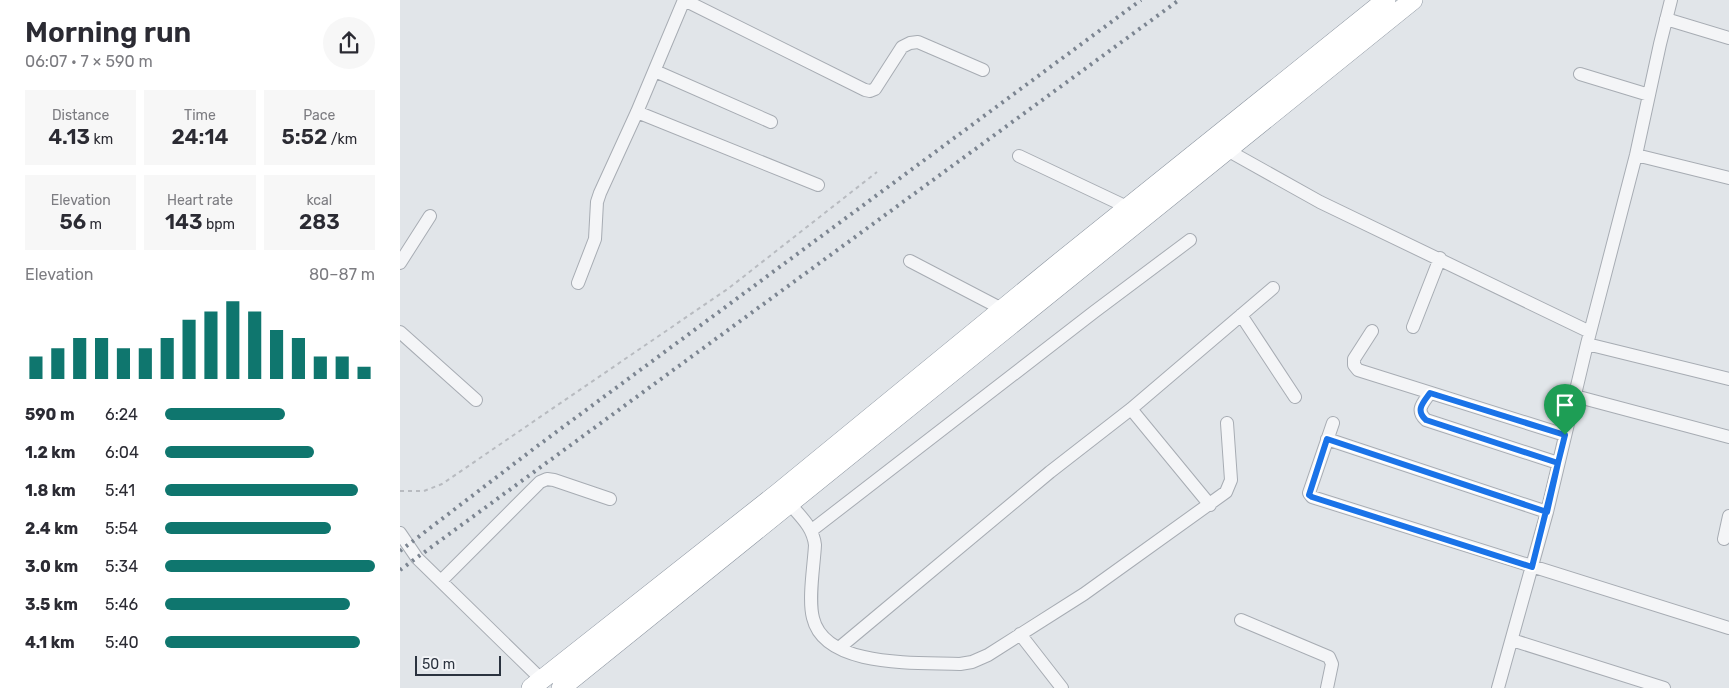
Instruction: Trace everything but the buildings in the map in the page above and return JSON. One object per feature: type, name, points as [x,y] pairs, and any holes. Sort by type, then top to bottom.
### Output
[{"type":"highway","points":[[536,684],[778,493],[1002,309],[1386,0]]},
{"type":"highway","points":[[561,688],[1413,0]]},
{"type":"street","points":[[578,283],[595,238],[596,208],[600,193],[655,71],[684,0],[870,91],[876,89],[902,47],[910,43],[918,42],[983,70]]},
{"type":"street","points":[[1498,688],[1547,512],[1636,155],[1671,0]]},
{"type":"street","points":[[1666,19],[1729,38]]},
{"type":"street","points":[[655,71],[772,122]]},
{"type":"street","points":[[1580,74],[1649,96]]},
{"type":"street","points":[[637,112],[818,186]]},
{"type":"street","points":[[1227,150],[1320,202],[1440,258],[1589,338],[1729,380]]},
{"type":"street","points":[[1636,155],[1729,178]]},
{"type":"street","points":[[1019,156],[1128,208]]},
{"type":"street","points":[[400,263],[430,216]]},
{"type":"street","points":[[812,530],[1190,240]]},
{"type":"street","points":[[1413,327],[1440,258]]},
{"type":"street","points":[[910,261],[1002,309]]},
{"type":"street","points":[[839,648],[1043,478],[1131,409],[1273,288]]},
{"type":"street","points":[[1241,315],[1295,397]]},
{"type":"street","points":[[1372,330],[1354,359],[1354,365],[1358,370],[1565,435]]},
{"type":"street","points":[[402,337],[476,400]]},
{"type":"street","points":[[1430,393],[1420,412],[1421,416],[1426,420],[1558,463]]},
{"type":"street","points":[[1575,396],[1729,437]]},
{"type":"street","points":[[1131,409],[1210,505]]},
{"type":"street","points":[[789,503],[812,530],[815,545],[812,616],[820,634],[839,648],[862,658],[960,664],[972,662],[988,655],[1084,594],[1226,492],[1231,480],[1227,423]]},
{"type":"street","points":[[1333,423],[1308,493],[1312,497],[1729,628]]},
{"type":"street","points":[[1327,439],[1547,512]]},
{"type":"street","points":[[440,581],[540,482],[547,479],[554,480],[610,500]]},
{"type":"street","points":[[1724,539],[1729,516]]},
{"type":"street","points":[[400,533],[417,558],[536,684]]},
{"type":"street","points":[[1241,620],[1329,657],[1332,664],[1328,688]]},
{"type":"street","points":[[1020,634],[1062,688]]},
{"type":"street","points":[[1512,640],[1664,688]]},
{"type":"path","points":[[400,491],[424,491],[442,484],[729,288],[877,172]]},
{"type":"railway","points":[[400,551],[536,447],[1141,0]]},
{"type":"railway","points":[[400,570],[1179,0]]},
{"type":"route","points":[[1565,435],[1430,393],[1420,412],[1421,416],[1426,420],[1558,463],[1547,512],[1327,439],[1308,493],[1312,497],[1532,567],[1547,512],[1565,435]]}]
